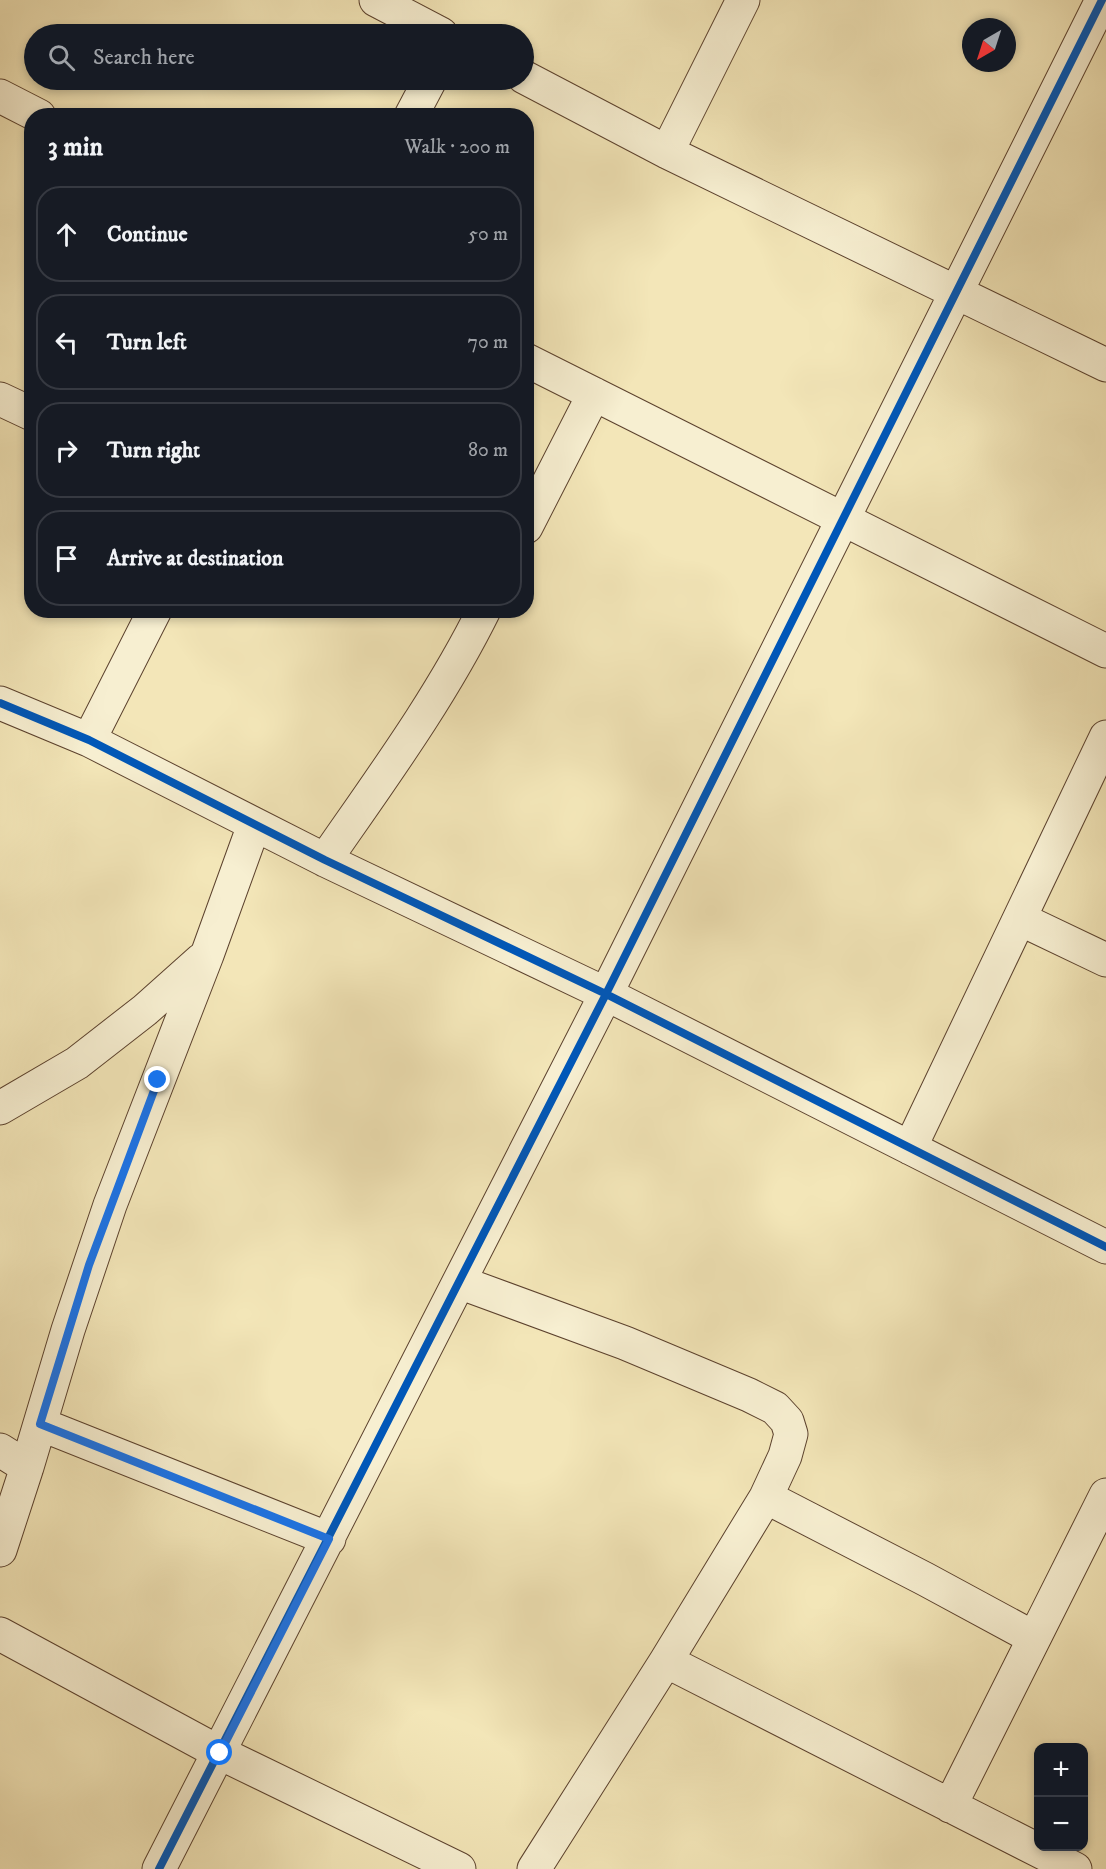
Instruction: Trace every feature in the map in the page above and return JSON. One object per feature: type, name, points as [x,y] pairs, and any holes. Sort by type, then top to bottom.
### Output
[{"type":"street","points":[[376,0],[422,24]]},
{"type":"street","points":[[667,152],[743,0]]},
{"type":"street","points":[[159,1869],[606,994],[1101,0]]},
{"type":"street","points":[[534,82],[667,152],[1106,365]]},
{"type":"street","points":[[415,108],[425,90]]},
{"type":"street","points":[[0,96],[24,108]]},
{"type":"street","points":[[534,364],[1106,651]]},
{"type":"street","points":[[534,511],[594,394]]},
{"type":"street","points":[[0,399],[24,410]]},
{"type":"street","points":[[89,740],[151,618]]},
{"type":"street","points":[[325,860],[433,702],[480,618]]},
{"type":"street","points":[[0,703],[89,740],[325,860],[606,994],[1106,1247]]},
{"type":"street","points":[[910,1148],[1106,737]]},
{"type":"street","points":[[0,1550],[14,1459],[40,1424],[68,1330],[110,1205],[207,955],[254,825]]},
{"type":"street","points":[[1020,919],[1106,960]]},
{"type":"street","points":[[0,1108],[77,1063],[145,1010],[207,955]]},
{"type":"street","points":[[459,1282],[625,1343],[775,1408],[787,1421],[791,1434],[785,1456],[766,1497],[666,1661],[534,1869]]},
{"type":"street","points":[[40,1424],[329,1539]]},
{"type":"street","points":[[950,1806],[1106,1495]]},
{"type":"street","points":[[766,1497],[1034,1638]]},
{"type":"street","points":[[0,1634],[220,1753],[459,1869]]},
{"type":"street","points":[[666,1661],[1075,1869]]},
{"type":"cycle path","points":[[159,1869],[606,994],[1102,0]]},
{"type":"cycle path","points":[[0,703],[89,740],[325,860],[606,994],[1106,1247]]},
{"type":"route","points":[[158,1080],[89,1265],[40,1424],[329,1539],[220,1753]]}]
